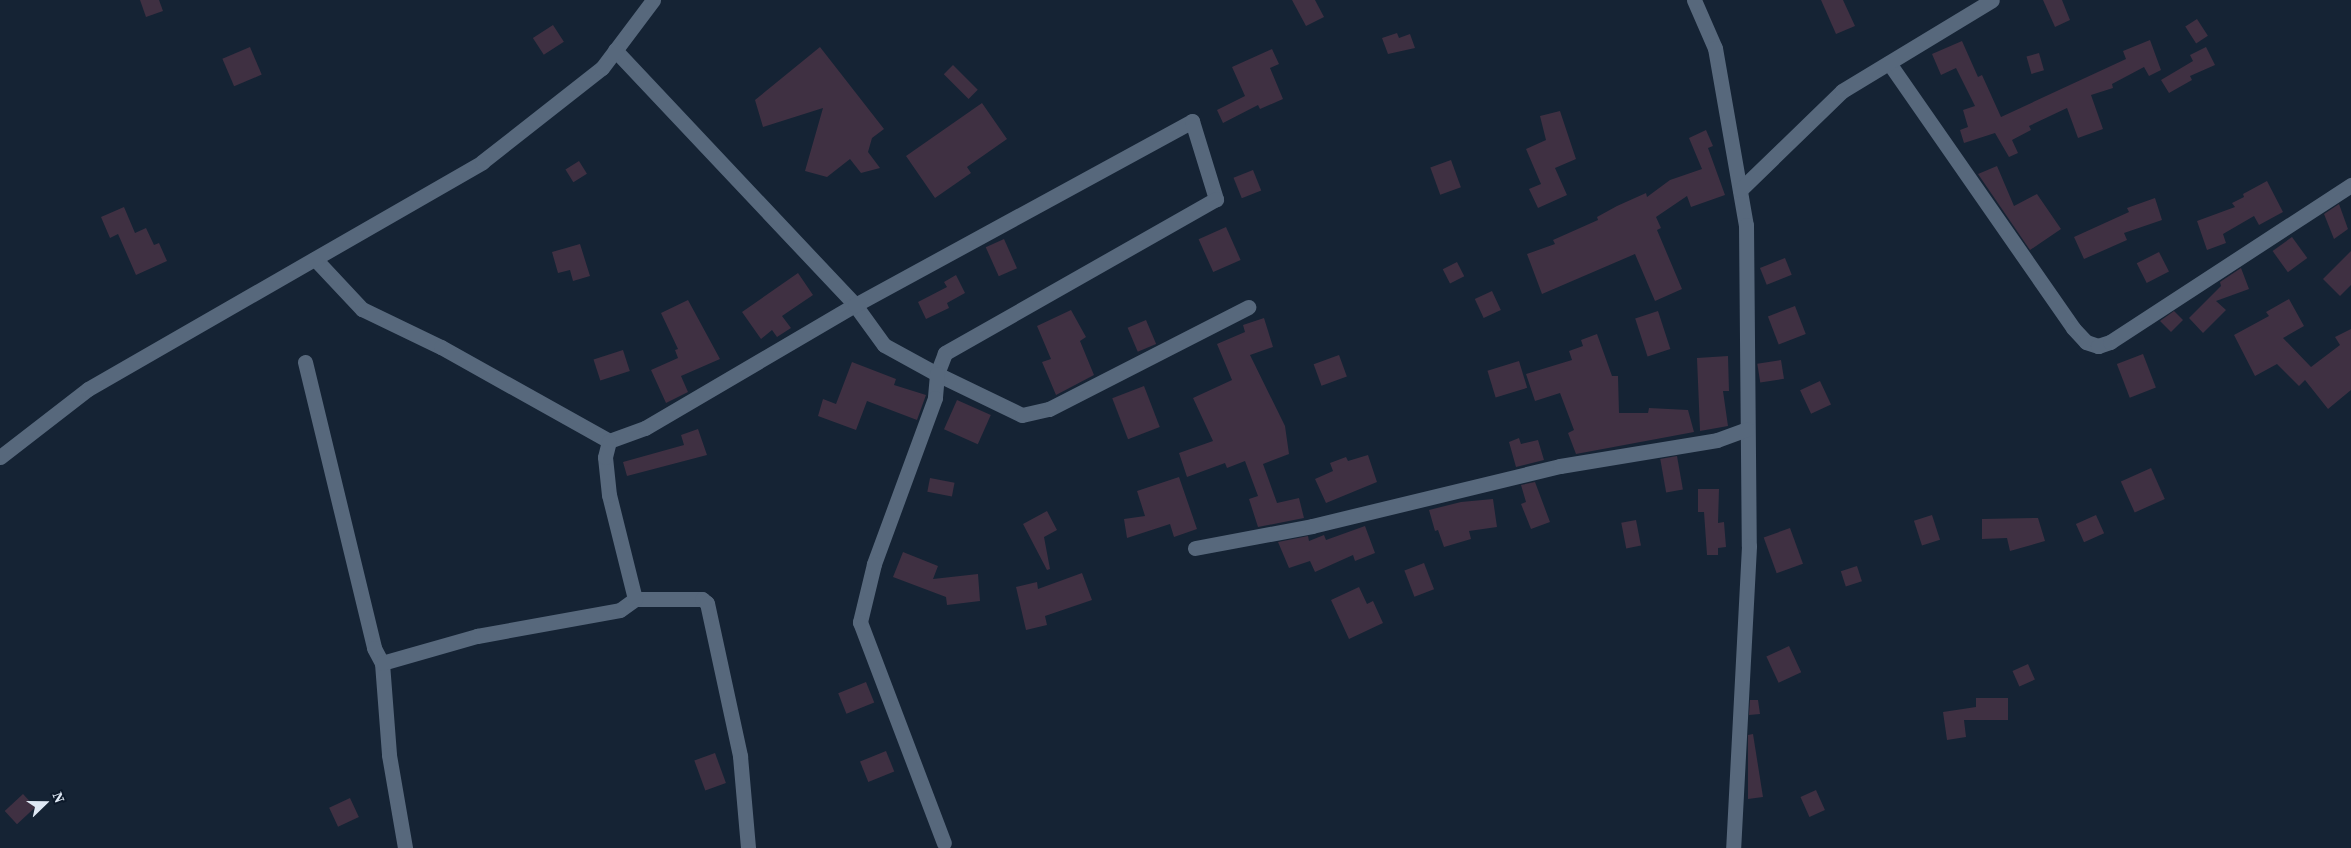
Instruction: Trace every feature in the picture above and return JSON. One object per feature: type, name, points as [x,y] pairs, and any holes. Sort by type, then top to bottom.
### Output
[{"type":"street","points":[[0,457],[88,389],[482,162],[602,68],[653,0]]},
{"type":"street","points":[[1694,0],[1715,48],[1746,225],[1749,546],[1733,848]]},
{"type":"street","points":[[1740,190],[1842,91],[1992,0]]},
{"type":"street","points":[[615,50],[855,305],[884,345],[937,374],[1022,414],[1049,408],[1248,307]]},
{"type":"street","points":[[1889,63],[2073,328],[2086,342],[2098,346],[2110,342],[2350,187]]},
{"type":"street","points":[[315,259],[362,309],[441,346],[609,441],[645,428],[855,305],[1192,121],[1216,199],[945,353],[937,374],[935,398],[874,564],[860,622],[944,843]]},
{"type":"street","points":[[305,362],[374,648],[382,663],[389,754],[406,848]]},
{"type":"street","points":[[1195,548],[1312,526],[1560,466],[1716,440],[1748,429]]},
{"type":"street","points":[[609,441],[605,457],[609,495],[635,599]]},
{"type":"street","points":[[382,663],[477,636],[620,610],[635,599],[702,599],[707,603],[740,756],[748,848]]},
{"type":"building","points":[[140,0],[159,0],[163,11],[146,17]]},
{"type":"building","points":[[1292,0],[1315,0],[1324,17],[1306,26]]},
{"type":"building","points":[[1821,0],[1843,0],[1855,26],[1836,34]]},
{"type":"building","points":[[2043,0],[2062,0],[2070,20],[2055,27]]},
{"type":"building","points":[[2197,19],[2208,36],[2196,43],[2185,27]]},
{"type":"building","points":[[553,25],[564,42],[544,55],[533,38]]},
{"type":"building","points":[[1397,33],[1399,38],[1410,34],[1415,48],[1388,54],[1382,38]]},
{"type":"building","points":[[2150,40],[2161,70],[2149,76],[2144,67],[2112,84],[2113,88],[2091,95],[2103,129],[2078,138],[2067,108],[2029,126],[2031,130],[2012,140],[2018,153],[2009,157],[1995,133],[1964,143],[1960,130],[1968,127],[1963,110],[1975,106],[1956,68],[1941,75],[1932,54],[1962,41],[1978,77],[1982,75],[2001,117],[2126,59],[2123,51]]},
{"type":"building","points":[[250,47],[262,75],[234,86],[222,59]]},
{"type":"building","points":[[820,47],[884,129],[872,138],[868,152],[880,168],[861,173],[850,159],[827,177],[805,171],[823,108],[763,127],[755,100]]},
{"type":"building","points":[[2206,47],[2215,65],[2190,76],[2192,80],[2169,93],[2161,80],[2193,61],[2190,55]]},
{"type":"building","points":[[1272,49],[1279,64],[1270,68],[1283,99],[1260,109],[1258,105],[1223,123],[1217,110],[1245,96],[1232,67]]},
{"type":"building","points":[[2039,53],[2044,70],[2031,74],[2027,57]]},
{"type":"building","points":[[953,65],[978,90],[969,99],[944,74]]},
{"type":"building","points":[[982,103],[1007,139],[967,167],[971,173],[935,198],[906,156]]},
{"type":"building","points":[[1560,111],[1576,159],[1555,168],[1567,195],[1538,208],[1529,189],[1541,184],[1526,149],[1546,140],[1540,116]]},
{"type":"building","points":[[1706,130],[1713,146],[1708,148],[1725,195],[1691,207],[1687,196],[1656,217],[1661,228],[1657,230],[1682,289],[1655,301],[1635,254],[1542,294],[1527,254],[1555,244],[1553,240],[1598,220],[1597,217],[1617,206],[1646,193],[1647,197],[1670,180],[1702,169],[1689,138]]},
{"type":"building","points":[[1451,160],[1461,187],[1440,195],[1430,168]]},
{"type":"building","points":[[579,161],[587,174],[573,182],[565,169]]},
{"type":"building","points":[[1997,166],[2014,206],[2037,194],[2061,229],[2030,250],[1978,174]]},
{"type":"building","points":[[1253,170],[1261,190],[1242,198],[1234,178]]},
{"type":"building","points":[[2267,181],[2283,212],[2259,225],[2254,216],[2223,234],[2226,243],[2207,250],[2197,221],[2235,207],[2232,203],[2244,197],[2243,194]]},
{"type":"building","points":[[2155,198],[2162,220],[2124,233],[2127,240],[2084,259],[2074,237],[2129,212],[2127,208]]},
{"type":"building","points":[[2339,204],[2348,229],[2334,239],[2324,214]]},
{"type":"building","points":[[124,207],[135,233],[146,228],[154,245],[159,243],[167,261],[136,275],[118,234],[110,238],[101,217]]},
{"type":"building","points":[[1226,227],[1241,260],[1213,272],[1199,239]]},
{"type":"building","points":[[2292,237],[2307,258],[2288,272],[2273,251]]},
{"type":"building","points":[[1004,239],[1017,268],[999,276],[986,247]]},
{"type":"building","points":[[580,244],[590,276],[573,281],[570,270],[558,273],[552,252]]},
{"type":"building","points":[[2351,251],[2351,285],[2340,296],[2323,279]]},
{"type":"building","points":[[2159,252],[2169,272],[2147,283],[2137,263]]},
{"type":"building","points":[[1785,258],[1792,275],[1767,285],[1760,268]]},
{"type":"building","points":[[1457,262],[1464,276],[1450,284],[1443,269]]},
{"type":"building","points":[[2241,268],[2249,289],[2216,301],[2226,310],[2203,333],[2189,318],[2221,286],[2220,282]]},
{"type":"building","points":[[798,273],[813,295],[782,316],[791,328],[777,337],[772,330],[761,339],[742,312]]},
{"type":"building","points":[[956,275],[965,293],[947,303],[949,308],[926,319],[918,302],[947,287],[944,282]]},
{"type":"building","points":[[1492,291],[1501,310],[1484,318],[1475,299]]},
{"type":"building","points":[[2289,299],[2304,326],[2283,338],[2311,367],[2340,345],[2335,337],[2351,329],[2351,390],[2328,409],[2305,380],[2299,386],[2277,364],[2255,376],[2234,335],[2269,316],[2266,312]]},
{"type":"building","points":[[688,300],[720,359],[681,376],[688,392],[666,403],[651,370],[678,358],[675,350],[678,349],[661,313]]},
{"type":"building","points":[[1795,306],[1806,334],[1779,344],[1768,316]]},
{"type":"building","points":[[1071,310],[1086,337],[1080,341],[1094,375],[1056,395],[1042,362],[1051,359],[1037,326]]},
{"type":"building","points":[[1658,311],[1670,349],[1648,356],[1635,318]]},
{"type":"building","points":[[2174,311],[2183,320],[2171,332],[2160,321]]},
{"type":"building","points":[[1264,318],[1273,347],[1250,355],[1285,426],[1289,454],[1263,464],[1277,503],[1299,498],[1304,518],[1258,527],[1249,499],[1258,496],[1245,461],[1227,468],[1225,463],[1187,477],[1179,453],[1213,441],[1193,398],[1232,380],[1217,344],[1245,332],[1243,325]]},
{"type":"building","points":[[1146,320],[1156,344],[1138,352],[1128,328]]},
{"type":"building","points":[[1597,334],[1612,376],[1618,376],[1619,413],[1648,413],[1649,408],[1688,410],[1694,432],[1576,454],[1568,433],[1574,430],[1560,393],[1535,401],[1526,374],[1572,360],[1569,351],[1583,346],[1581,340]]},
{"type":"building","points":[[623,350],[630,371],[600,381],[594,360]]},
{"type":"building","points":[[2143,354],[2156,388],[2130,398],[2117,364]]},
{"type":"building","points":[[1339,355],[1347,377],[1321,386],[1314,364]]},
{"type":"building","points":[[1728,356],[1729,391],[1723,391],[1728,426],[1700,431],[1697,358]]},
{"type":"building","points":[[1781,360],[1784,379],[1760,383],[1757,364]]},
{"type":"building","points":[[1519,361],[1527,388],[1496,397],[1487,371]]},
{"type":"building","points":[[852,362],[896,379],[894,385],[926,395],[917,420],[867,401],[856,430],[818,416],[823,399],[836,404]]},
{"type":"building","points":[[1820,381],[1831,405],[1811,414],[1800,390]]},
{"type":"building","points":[[1144,386],[1160,427],[1128,439],[1112,398]]},
{"type":"building","points":[[957,400],[991,415],[978,444],[944,429]]},
{"type":"building","points":[[698,429],[707,455],[627,476],[623,462],[684,445],[681,435]]},
{"type":"building","points":[[1519,438],[1521,444],[1538,440],[1544,460],[1516,467],[1509,442]]},
{"type":"building","points":[[1368,455],[1377,482],[1326,503],[1315,479],[1333,471],[1330,463],[1346,457],[1348,461]]},
{"type":"building","points":[[1677,456],[1683,489],[1666,492],[1660,459]]},
{"type":"building","points":[[2151,468],[2165,499],[2135,512],[2121,481]]},
{"type":"building","points":[[1179,477],[1197,529],[1174,537],[1170,524],[1127,538],[1124,519],[1145,516],[1137,491]]},
{"type":"building","points":[[930,478],[955,483],[952,497],[927,492]]},
{"type":"building","points":[[1535,482],[1550,522],[1531,529],[1521,504],[1526,502],[1521,485]]},
{"type":"building","points":[[1698,489],[1719,489],[1718,523],[1724,522],[1726,547],[1718,548],[1718,555],[1707,555],[1704,512],[1698,512]]},
{"type":"building","points":[[1493,499],[1497,527],[1469,531],[1471,539],[1444,547],[1438,530],[1435,531],[1429,510],[1461,502]]},
{"type":"building","points":[[1047,511],[1057,530],[1044,537],[1050,569],[1047,570],[1023,524]]},
{"type":"building","points":[[1932,515],[1940,540],[1922,546],[1914,521]]},
{"type":"building","points":[[2096,515],[2104,533],[2084,542],[2076,524]]},
{"type":"building","points":[[2038,518],[2045,541],[2010,551],[2007,538],[1982,539],[1982,519]]},
{"type":"building","points":[[1636,520],[1641,546],[1626,548],[1621,523]]},
{"type":"building","points":[[1365,526],[1375,553],[1355,561],[1353,555],[1315,572],[1310,561],[1289,568],[1278,542],[1308,536],[1309,541],[1324,535],[1326,540]]},
{"type":"building","points":[[1790,528],[1803,564],[1777,573],[1764,538]]},
{"type":"building","points":[[903,552],[938,566],[933,579],[978,574],[980,601],[947,605],[946,597],[893,577]]},
{"type":"building","points":[[1424,563],[1434,589],[1414,597],[1404,571]]},
{"type":"building","points":[[1857,566],[1862,581],[1846,586],[1841,571]]},
{"type":"building","points":[[1082,573],[1092,600],[1045,616],[1047,625],[1026,630],[1016,587],[1037,582],[1038,589]]},
{"type":"building","points":[[1359,587],[1367,604],[1373,601],[1383,623],[1349,639],[1331,600]]},
{"type":"building","points":[[1789,646],[1801,672],[1779,683],[1766,657]]},
{"type":"building","points":[[2028,664],[2035,680],[2019,686],[2012,671]]},
{"type":"building","points":[[866,682],[874,702],[846,714],[838,693]]},
{"type":"building","points":[[1976,698],[2008,698],[2008,720],[1964,720],[1966,737],[1947,740],[1943,712],[1976,707]]},
{"type":"building","points":[[1750,700],[1758,700],[1760,714],[1749,715]]},
{"type":"building","points":[[1753,734],[1763,797],[1748,799],[1748,735]]},
{"type":"building","points":[[886,751],[894,771],[868,782],[860,761]]},
{"type":"building","points":[[715,753],[726,783],[705,791],[694,761]]},
{"type":"building","points":[[1816,790],[1825,810],[1809,817],[1800,797]]},
{"type":"building","points":[[23,794],[35,807],[17,824],[5,811]]},
{"type":"building","points":[[350,798],[359,817],[338,827],[329,808]]}]
